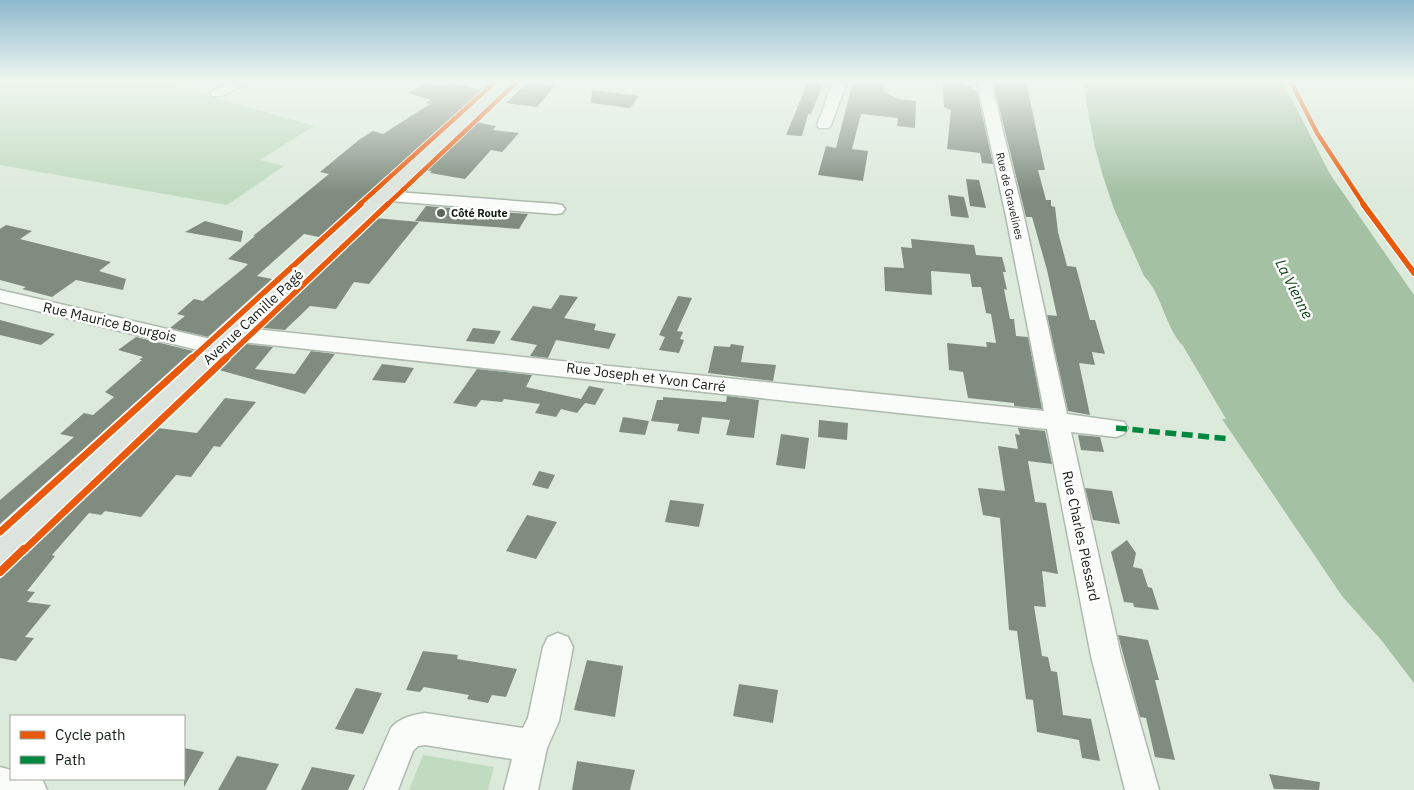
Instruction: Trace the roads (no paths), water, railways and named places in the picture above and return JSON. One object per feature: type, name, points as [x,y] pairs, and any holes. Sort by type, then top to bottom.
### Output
[{"type":"main road","name":"Avenue Camille Pagé","points":[[0,552],[466,119]]},
{"type":"street","points":[[824,124],[826,119]]},
{"type":"street","name":"Rue de Gravelines","points":[[992,119],[1028,281]]},
{"type":"street","points":[[383,196],[556,209]]},
{"type":"street","name":"Rue Charles Plessard","points":[[1028,281],[1106,656],[1125,733],[1142,790]]},
{"type":"street","name":"Rue Maurice Bourgois","points":[[0,296],[227,341]]},
{"type":"street","name":"Rue Joseph et Yvon Carré","points":[[227,341],[617,373],[1116,428]]},
{"type":"street","points":[[521,790],[531,746],[543,720],[558,646]]},
{"type":"street","points":[[381,790],[400,745],[406,735],[414,730],[425,729],[531,746]]},
{"type":"street","points":[[0,784],[30,790]]},
{"type":"water","name":"La Vienne","points":[[1090,119],[1302,119],[1330,174],[1414,295],[1414,683],[1382,641],[1342,596],[1222,419],[1226,419],[1172,330],[1155,292],[1144,276],[1114,209],[1094,144]]},
{"type":"place","name":"Côté Route","points":[[441,213]]}]
